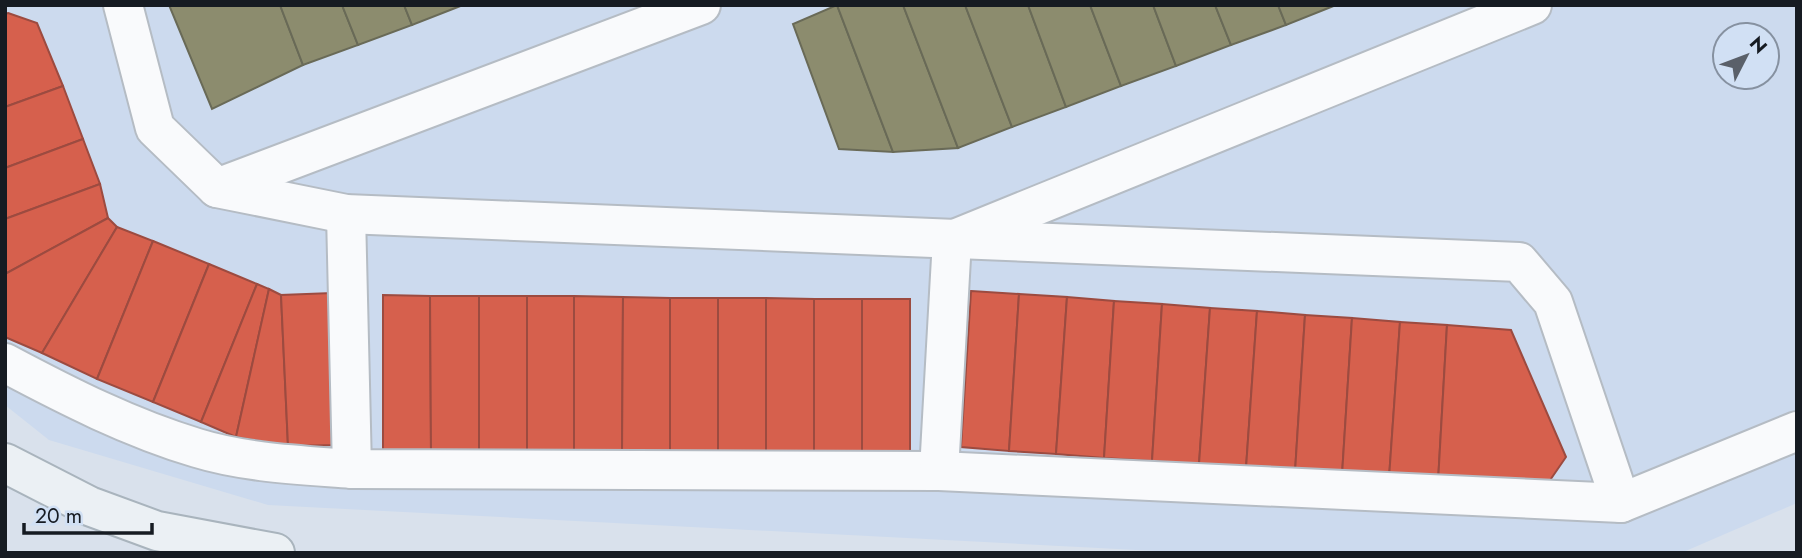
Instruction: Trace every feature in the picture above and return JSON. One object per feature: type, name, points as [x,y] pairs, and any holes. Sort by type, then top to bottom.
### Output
[{"type":"main road","points":[[5,463],[89,506],[157,531],[275,553]]},
{"type":"street","points":[[123,5],[155,128],[217,188],[346,214],[1519,262],[1553,302],[1621,503]]},
{"type":"street","points":[[217,188],[701,5]]},
{"type":"street","points":[[951,240],[1466,17],[1532,5]]},
{"type":"street","points":[[346,214],[352,469]]},
{"type":"street","points":[[939,471],[951,240]]},
{"type":"street","points":[[5,363],[83,405],[199,449],[287,464],[352,469],[939,471],[1621,503],[1797,431]]},
{"type":"shaded area","points":[[5,5],[1797,5],[1797,503],[1681,553],[1195,553],[268,505],[49,440],[5,405]]},
{"type":"building: Shops","points":[[5,14],[37,23],[63,86],[5,107]]},
{"type":"building: Shops","points":[[63,86],[83,139],[5,168],[5,107]]},
{"type":"building: Shops","points":[[83,139],[100,184],[5,219],[5,168]]},
{"type":"building: Shops","points":[[100,184],[108,218],[5,274],[5,219]]},
{"type":"building: Shops","points":[[108,218],[117,227],[42,353],[5,337],[5,274]]},
{"type":"building: Shops","points":[[117,227],[153,241],[97,379],[42,353]]},
{"type":"building: Shops","points":[[153,241],[209,264],[153,402],[97,379]]},
{"type":"building: Shops","points":[[209,264],[257,284],[201,422],[153,402]]},
{"type":"building: Shops","points":[[257,284],[269,289],[236,437],[201,422]]},
{"type":"building: Shops","points":[[269,289],[281,295],[288,446],[236,437]]},
{"type":"building: Shops","points":[[971,291],[1019,294],[1009,451],[961,447]]},
{"type":"building: Shops","points":[[332,293],[338,445],[288,446],[281,295]]},
{"type":"building: Shops","points":[[1019,294],[1067,297],[1056,454],[1009,451]]},
{"type":"building: Shops","points":[[383,295],[430,296],[431,451],[383,450]]},
{"type":"building: Shops","points":[[430,296],[479,296],[479,451],[431,451]]},
{"type":"building: Shops","points":[[479,296],[527,296],[527,451],[479,451]]},
{"type":"building: Shops","points":[[527,296],[574,296],[574,452],[527,451]]},
{"type":"building: Shops","points":[[574,296],[623,297],[622,452],[574,452]]},
{"type":"building: Shops","points":[[623,297],[670,298],[670,452],[622,452]]},
{"type":"building: Shops","points":[[1067,297],[1114,301],[1104,458],[1056,454]]},
{"type":"building: Shops","points":[[670,298],[718,298],[718,453],[670,452]]},
{"type":"building: Shops","points":[[718,298],[766,298],[766,453],[718,453]]},
{"type":"building: Shops","points":[[766,298],[814,299],[814,454],[766,453]]},
{"type":"building: Shops","points":[[814,299],[862,299],[862,454],[814,454]]},
{"type":"building: Shops","points":[[862,299],[910,299],[910,454],[862,454]]},
{"type":"building: Shops","points":[[1114,301],[1162,304],[1152,461],[1104,458]]},
{"type":"building: Shops","points":[[1162,304],[1210,308],[1199,464],[1152,461]]},
{"type":"building: Shops","points":[[1210,308],[1257,311],[1246,468],[1199,464]]},
{"type":"building: Shops","points":[[1257,311],[1305,315],[1295,472],[1246,468]]},
{"type":"building: Shops","points":[[1305,315],[1352,318],[1342,475],[1295,472]]},
{"type":"building: Shops","points":[[1352,318],[1400,322],[1389,478],[1342,475]]},
{"type":"building: Shops","points":[[1400,322],[1447,325],[1438,482],[1389,478]]},
{"type":"building: Shops","points":[[1447,325],[1511,330],[1566,457],[1546,486],[1438,482]]},
{"type":"building: Industry","points":[[169,5],[280,5],[303,65],[212,109]]},
{"type":"building: Industry","points":[[280,5],[342,5],[358,45],[303,65]]},
{"type":"building: Industry","points":[[342,5],[404,5],[412,25],[358,45]]},
{"type":"building: Industry","points":[[404,5],[463,5],[412,25]]},
{"type":"building: Industry","points":[[837,5],[893,152],[839,149],[793,24]]},
{"type":"building: Industry","points":[[837,5],[903,5],[958,148],[893,152]]},
{"type":"building: Industry","points":[[903,5],[965,5],[1012,127],[958,148]]},
{"type":"building: Industry","points":[[965,5],[1028,5],[1066,107],[1012,127]]},
{"type":"building: Industry","points":[[1028,5],[1090,5],[1121,86],[1066,107]]},
{"type":"building: Industry","points":[[1090,5],[1153,5],[1176,66],[1121,86]]},
{"type":"building: Industry","points":[[1153,5],[1215,5],[1231,45],[1176,66]]},
{"type":"building: Industry","points":[[1215,5],[1278,5],[1286,25],[1231,45]]},
{"type":"building: Industry","points":[[1278,5],[1336,5],[1286,25]]}]
